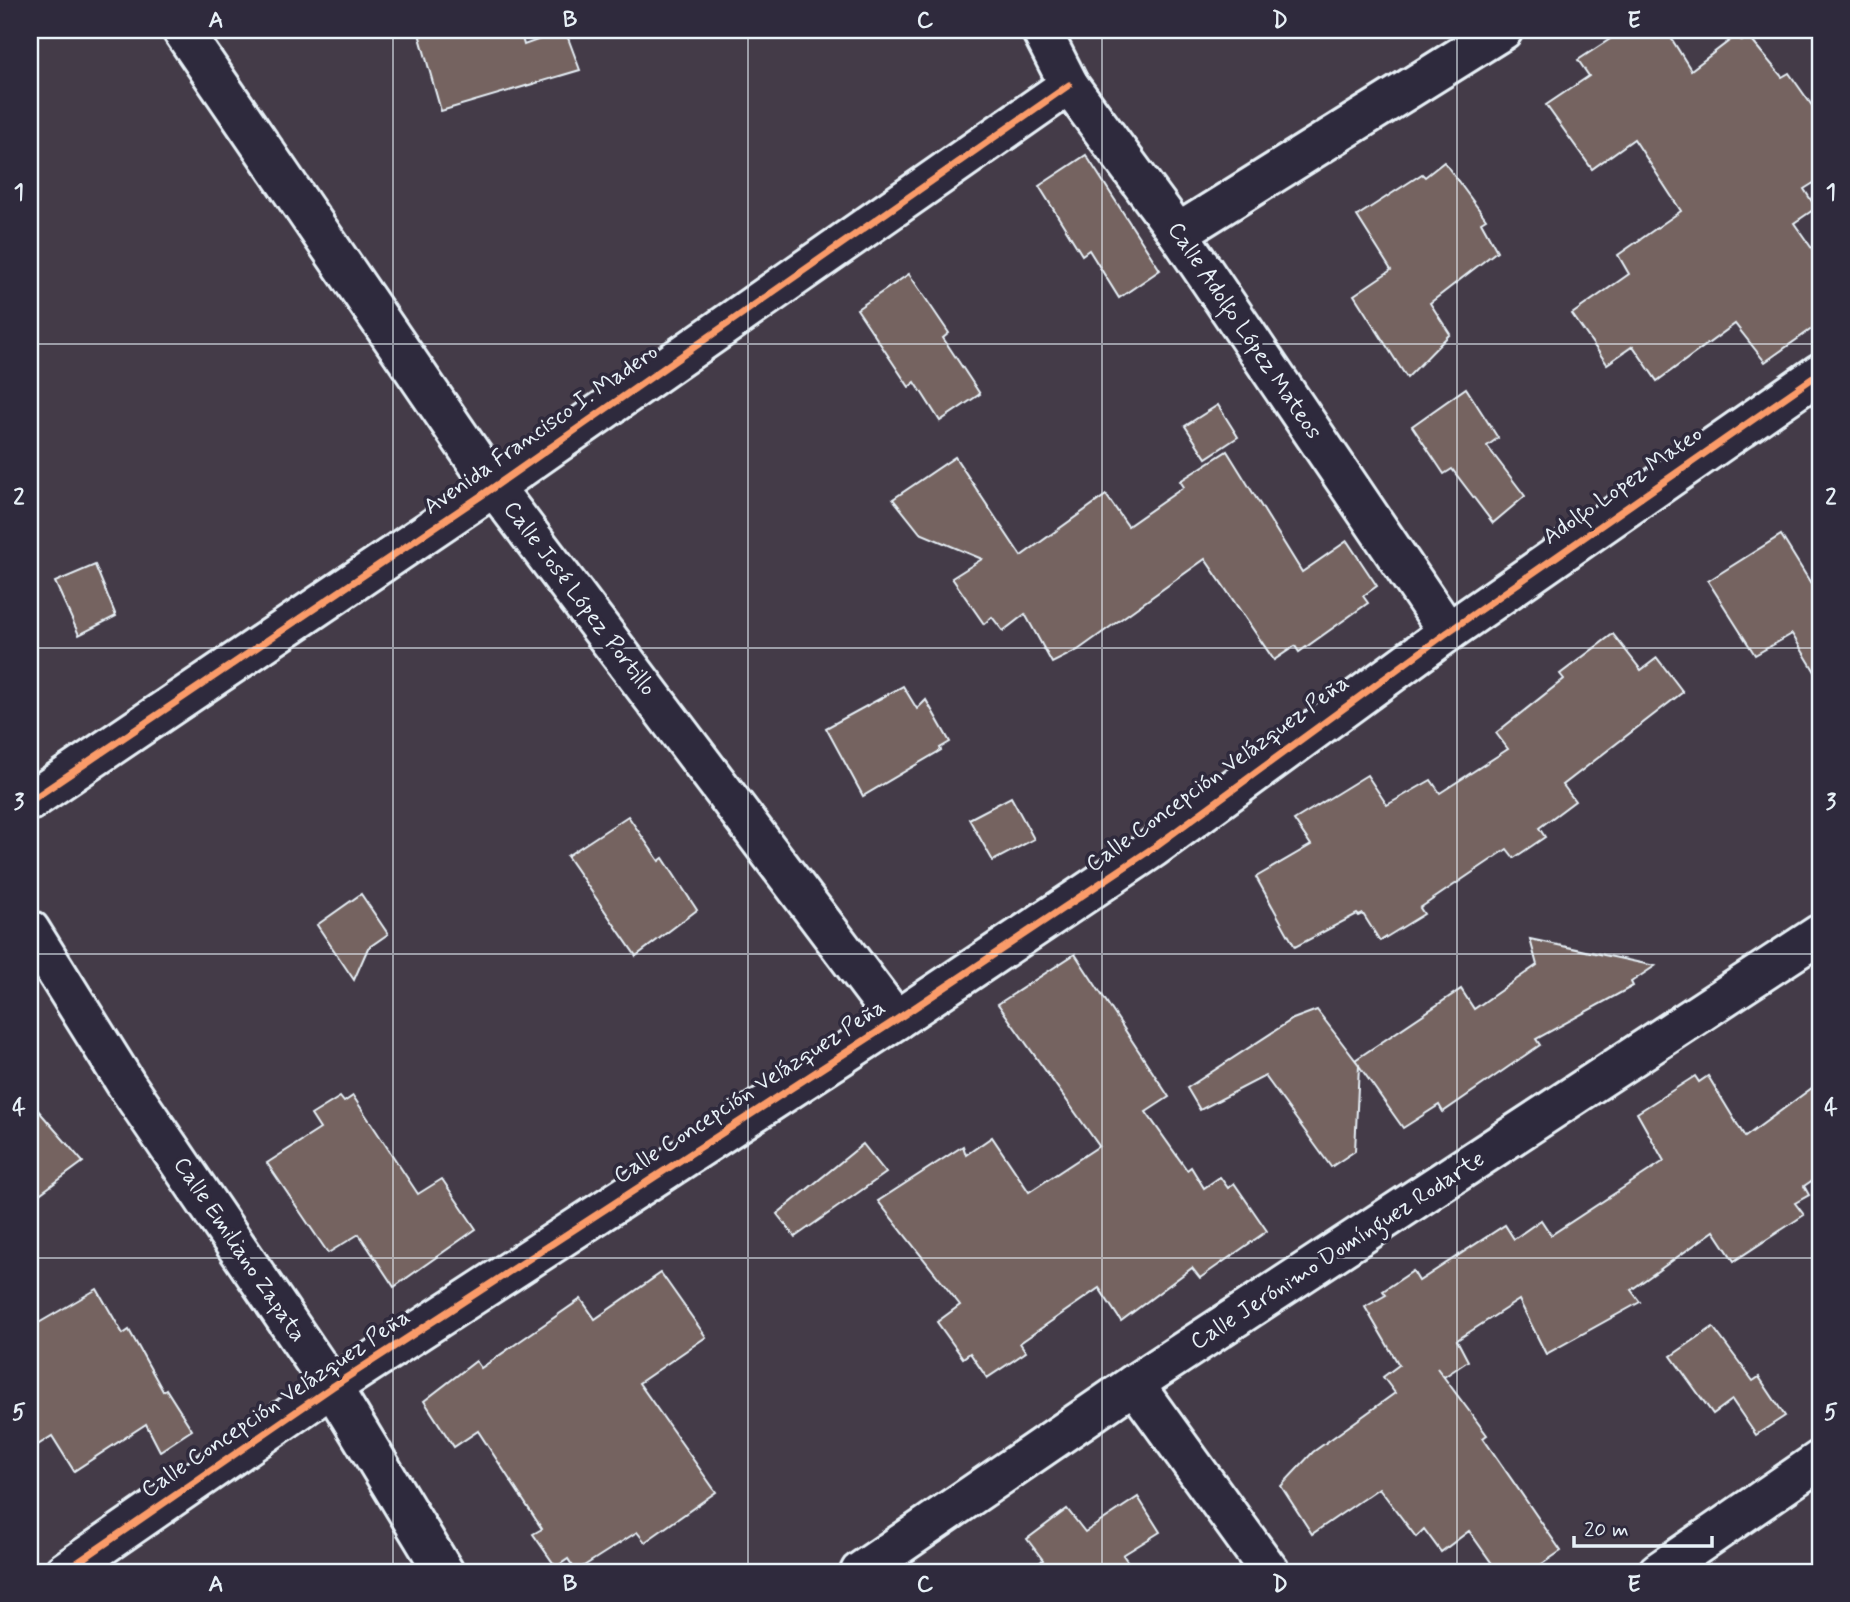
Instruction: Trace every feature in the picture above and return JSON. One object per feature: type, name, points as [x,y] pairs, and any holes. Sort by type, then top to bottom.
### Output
[{"type":"street","name":"Calle José López Portillo","points":[[182,30],[494,487],[896,1020]]},
{"type":"street","name":"Calle Adolfo López Mateos","points":[[1041,30],[1069,85],[1178,233],[1448,632]]},
{"type":"street","points":[[1178,233],[1503,30]]},
{"type":"street","name":"Avenida Francisco I. Madero","points":[[30,801],[494,487],[1069,85]]},
{"type":"street","name":"Adolfo Lopez Mateo","points":[[1448,632],[1820,373]]},
{"type":"street","name":"Calle Concepción Velázquez Peña","points":[[64,1572],[332,1387],[896,1020],[1153,848],[1448,632]]},
{"type":"street","name":"Calle Emiliano Zapata","points":[[30,930],[126,1084],[332,1387],[444,1572]]},
{"type":"street","name":"Calle Jerónimo Domínguez Rodarte","points":[[860,1572],[1135,1384],[1820,934]]},
{"type":"street","points":[[1135,1384],[1270,1572]]},
{"type":"street","points":[[1658,1572],[1820,1460]]},
{"type":"building","points":[[418,30],[520,30],[524,45],[565,30],[580,70],[441,111]]},
{"type":"building","points":[[1624,30],[1666,30],[1691,70],[1737,35],[1742,41],[1748,36],[1782,77],[1789,73],[1820,117],[1820,179],[1804,189],[1816,208],[1794,223],[1820,260],[1820,323],[1765,362],[1735,324],[1657,381],[1633,346],[1607,364],[1572,314],[1629,274],[1618,255],[1681,211],[1634,139],[1592,169],[1546,105],[1589,76],[1578,60]]},
{"type":"building","points":[[1086,155],[1160,270],[1119,298],[1089,250],[1082,255],[1039,186]]},
{"type":"building","points":[[1444,162],[1486,219],[1481,222],[1497,251],[1430,303],[1450,334],[1407,378],[1354,295],[1391,270],[1357,216],[1422,174],[1425,177]]},
{"type":"building","points":[[909,274],[949,333],[943,338],[980,394],[940,421],[915,382],[909,387],[857,309]]},
{"type":"building","points":[[1466,388],[1498,438],[1487,446],[1525,496],[1493,523],[1452,469],[1444,474],[1412,426]]},
{"type":"building","points":[[1218,405],[1238,437],[1206,458],[1185,426]]},
{"type":"building","points":[[1227,451],[1302,572],[1347,541],[1377,586],[1363,596],[1368,603],[1299,652],[1295,646],[1274,660],[1205,559],[1078,650],[1052,663],[1025,614],[1003,631],[992,617],[984,624],[952,578],[982,559],[920,533],[893,499],[955,457],[1021,556],[1106,495],[1128,526],[1184,487],[1180,481]]},
{"type":"building","points":[[1781,535],[1820,598],[1820,680],[1792,634],[1755,655],[1708,581]]},
{"type":"building","points":[[95,565],[116,616],[79,635],[55,582]]},
{"type":"building","points":[[1613,634],[1641,670],[1657,658],[1683,692],[1563,785],[1575,801],[1539,828],[1545,837],[1514,858],[1507,849],[1420,908],[1424,914],[1380,941],[1363,914],[1357,914],[1295,947],[1256,877],[1311,845],[1294,820],[1367,775],[1387,805],[1431,780],[1440,793],[1508,749],[1496,733],[1564,679],[1560,674]]},
{"type":"building","points":[[903,686],[917,709],[926,700],[950,742],[863,796],[826,728]]},
{"type":"building","points":[[1011,797],[1034,839],[993,861],[969,819]]},
{"type":"building","points":[[628,816],[659,861],[663,858],[697,910],[636,956],[567,856]]},
{"type":"building","points":[[361,894],[388,934],[368,948],[354,980],[317,925]]},
{"type":"building","points":[[1530,939],[1655,966],[1631,982],[1633,986],[1536,1039],[1540,1045],[1443,1112],[1439,1105],[1403,1128],[1355,1060],[1461,989],[1474,1009],[1537,965]]},
{"type":"building","points":[[1075,954],[1169,1097],[1146,1112],[1187,1170],[1191,1167],[1204,1188],[1220,1177],[1228,1188],[1234,1183],[1267,1231],[1200,1278],[1192,1268],[1121,1321],[1099,1288],[1020,1343],[1026,1352],[987,1378],[970,1353],[963,1358],[937,1322],[960,1305],[878,1201],[963,1146],[966,1155],[992,1137],[1029,1192],[1099,1146],[998,1004]]},
{"type":"building","points":[[1317,1010],[1359,1065],[1355,1151],[1331,1167],[1265,1076],[1200,1110],[1187,1088],[1293,1019]]},
{"type":"building","points":[[1695,1076],[1699,1082],[1708,1076],[1745,1137],[1820,1082],[1820,1175],[1804,1186],[1809,1195],[1795,1203],[1804,1215],[1734,1261],[1714,1231],[1631,1290],[1640,1302],[1546,1354],[1519,1300],[1457,1340],[1468,1361],[1444,1377],[1437,1368],[1487,1435],[1483,1438],[1561,1551],[1530,1572],[1498,1572],[1469,1531],[1441,1552],[1424,1529],[1416,1537],[1379,1488],[1312,1534],[1281,1486],[1313,1452],[1395,1393],[1383,1377],[1399,1365],[1365,1307],[1386,1295],[1383,1291],[1413,1271],[1419,1281],[1505,1225],[1514,1239],[1541,1220],[1551,1235],[1664,1161],[1637,1113]]},
{"type":"building","points":[[353,1096],[418,1194],[442,1179],[476,1229],[394,1287],[359,1234],[328,1253],[267,1163],[320,1129],[311,1115],[340,1097],[344,1102]]},
{"type":"building","points":[[30,1101],[83,1162],[30,1201]]},
{"type":"building","points":[[863,1144],[886,1173],[795,1237],[777,1214]]},
{"type":"building","points":[[661,1273],[706,1337],[639,1383],[716,1492],[645,1542],[637,1532],[576,1571],[568,1559],[556,1567],[533,1534],[542,1529],[478,1431],[454,1447],[424,1401],[476,1361],[481,1368],[581,1299],[595,1319]]},
{"type":"building","points":[[97,1289],[123,1334],[129,1330],[163,1391],[166,1389],[192,1430],[160,1451],[146,1424],[74,1471],[52,1436],[30,1450],[30,1328]]},
{"type":"building","points":[[1713,1327],[1753,1381],[1759,1377],[1785,1416],[1756,1435],[1732,1400],[1713,1414],[1671,1356]]},
{"type":"building","points":[[1138,1497],[1160,1532],[1123,1555],[1135,1572],[1026,1572],[1043,1560],[1027,1539],[1067,1509],[1085,1532]]},
{"type":"cycle path","points":[[30,801],[494,487],[1069,85]]},
{"type":"cycle path","points":[[64,1572],[332,1387],[896,1020],[1153,848],[1448,632],[1820,373]]}]
